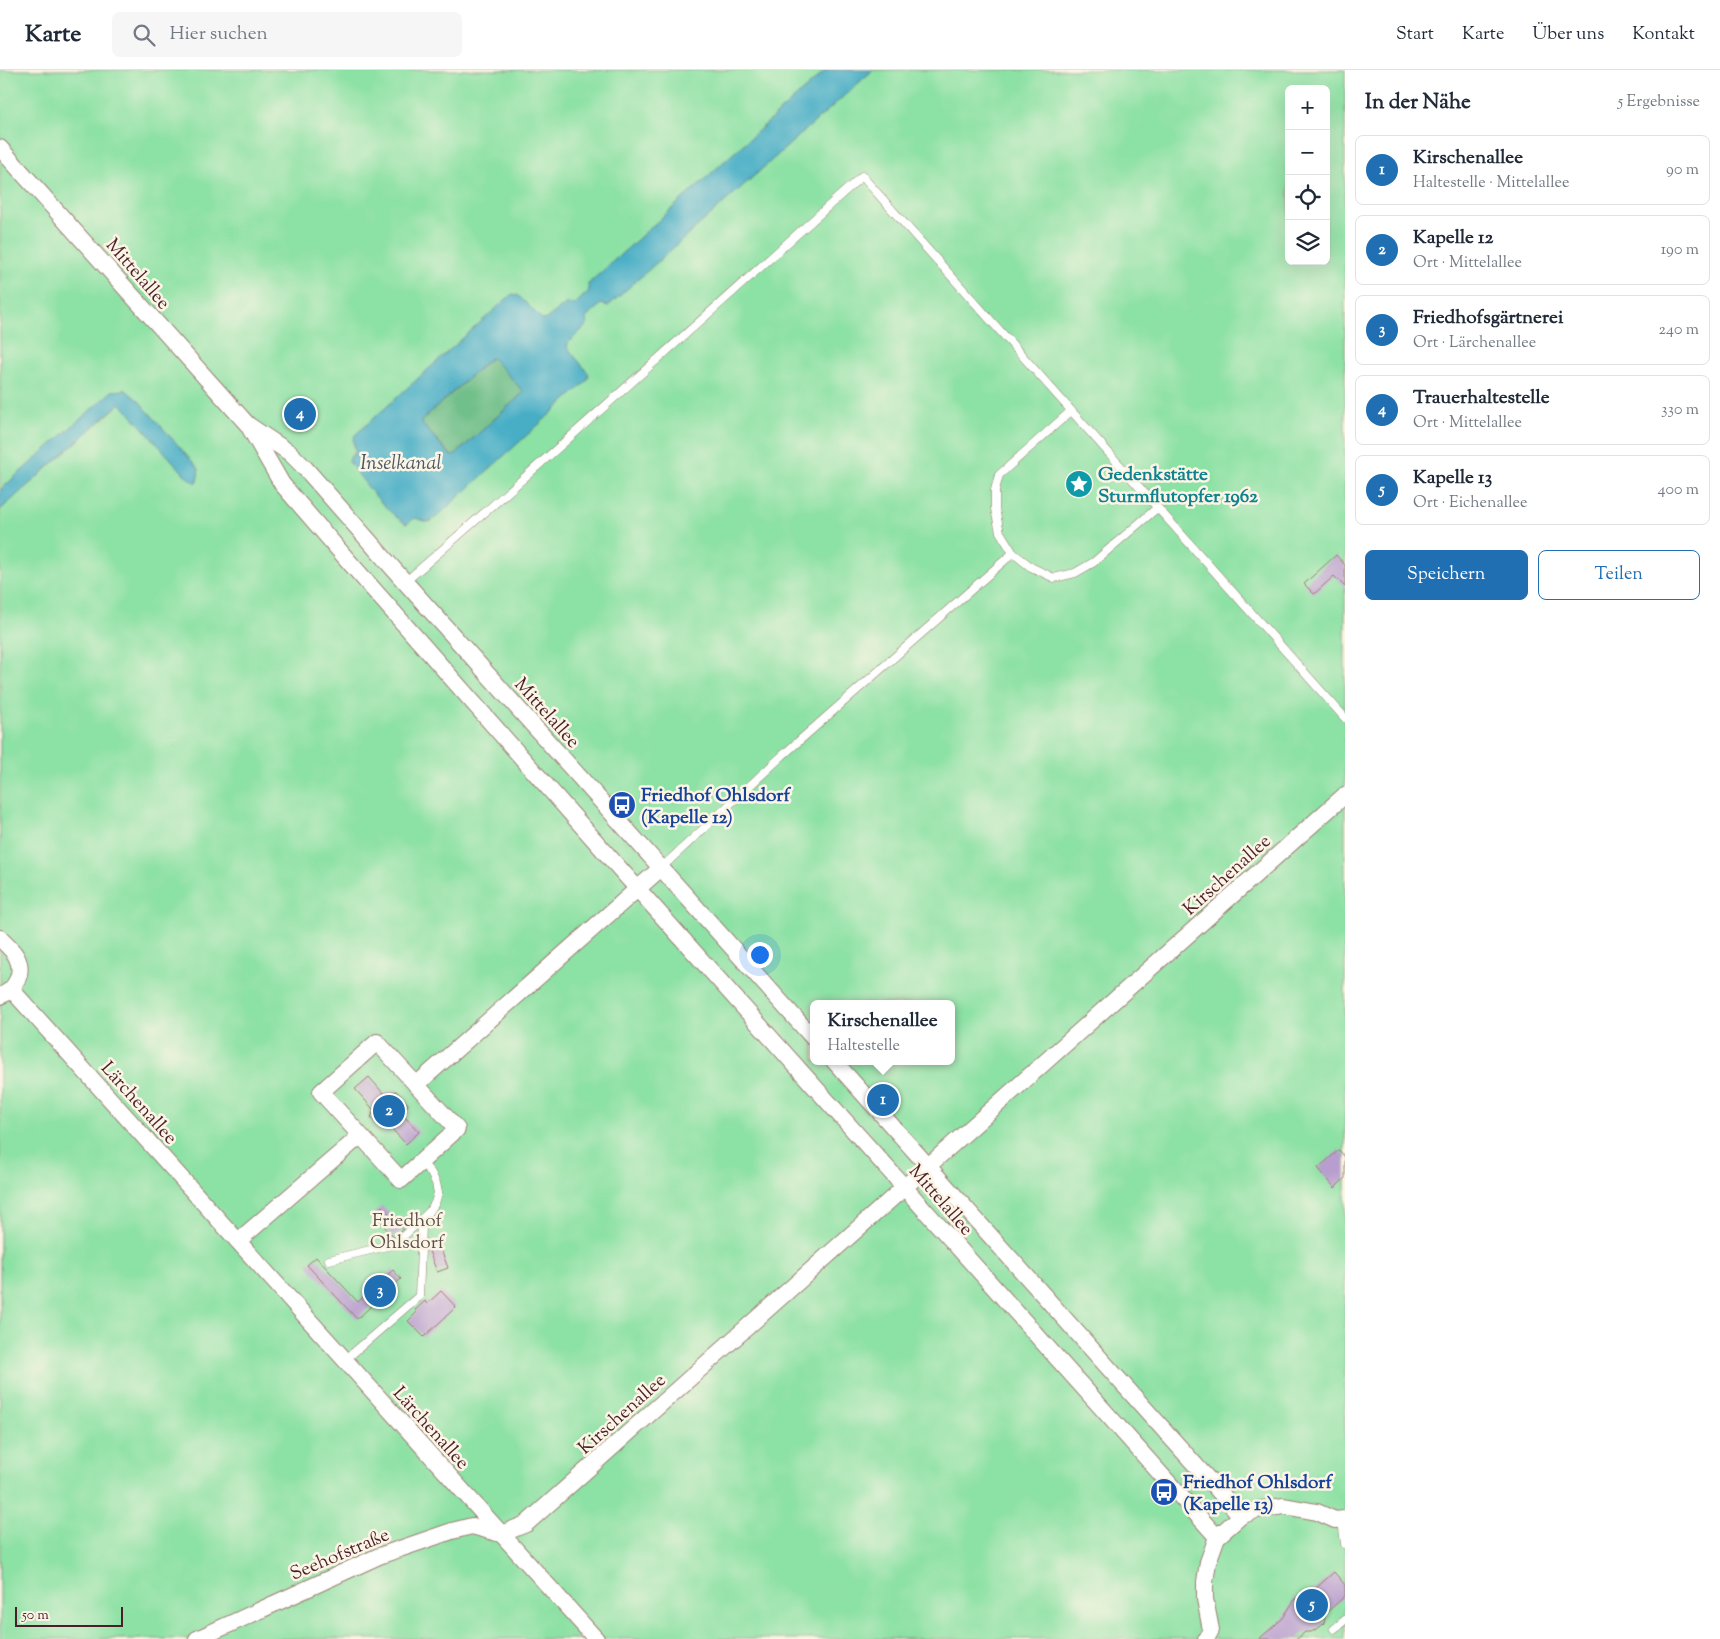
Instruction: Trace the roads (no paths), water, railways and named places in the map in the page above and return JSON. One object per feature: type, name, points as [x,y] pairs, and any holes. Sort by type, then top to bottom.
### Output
[{"type":"street","name":"Mittelallee","points":[[0,148],[248,425],[282,484],[384,601],[637,888],[1217,1537]]},
{"type":"street","name":"Mittelallee","points":[[248,425],[290,453],[305,468],[810,1035]]},
{"type":"street","points":[[384,601],[406,582]]},
{"type":"street","name":"Kirschenallee","points":[[501,1534],[526,1524],[1345,795]]},
{"type":"street","points":[[416,1085],[661,868]]},
{"type":"street","name":"Lärchenallee","points":[[0,938],[14,954],[19,964],[18,980],[6,992],[238,1241],[596,1639]]},
{"type":"street","points":[[377,1042],[416,1085],[457,1129],[401,1180],[321,1092],[377,1042]]},
{"type":"street","name":"Mittelallee","points":[[838,1065],[1241,1516]]},
{"type":"street","points":[[238,1241],[360,1136]]},
{"type":"street","points":[[1206,1639],[1211,1630],[1205,1599],[1206,1572],[1217,1537],[1241,1516],[1256,1510],[1284,1506],[1301,1508],[1335,1520],[1344,1519]]},
{"type":"street","name":"Seehofstraße","points":[[198,1639],[379,1556],[472,1526],[501,1534]]},
{"type":"lane","points":[[406,582],[535,470],[645,369],[862,176],[1345,718]]},
{"type":"lane","points":[[1071,411],[999,475],[994,490],[995,509],[1000,532],[1012,552],[1031,567],[1054,578],[1076,573],[1094,562],[1157,508]]},
{"type":"lane","points":[[661,868],[783,755],[1012,552]]},
{"type":"lane","points":[[329,1260],[395,1244],[429,1212],[435,1203],[438,1193],[432,1173],[421,1162]]},
{"type":"lane","points":[[345,1360],[419,1296],[422,1226],[419,1222]]},
{"type":"lane","points":[[1344,1519],[1345,1544]]},
{"type":"lane","points":[[1334,1629],[1345,1620]]},
{"type":"water","name":"Inselkanal","points":[[826,70],[873,70],[608,306],[601,304],[586,318],[588,324],[568,343],[567,347],[589,374],[587,381],[432,521],[427,522],[415,518],[406,524],[390,512],[375,496],[349,461],[356,452],[353,440],[355,435],[512,294],[519,296],[543,320],[567,303],[574,305],[589,291],[588,284]],"holes":[[[492,358],[523,391],[455,455],[451,456],[421,421]]]},
{"type":"water","points":[[126,390],[138,400],[199,469],[197,483],[188,478],[120,403],[0,510],[0,490],[112,391]]},
{"type":"place","name":"Trauerhaltestelle","points":[[300,414]]},
{"type":"place","name":"Gedenkstätte Sturmflutopfer 1962","points":[[1079,484]]},
{"type":"place","name":"Friedhof Ohlsdorf (Kapelle 12)","points":[[622,805]]},
{"type":"place","name":"Kirschenallee","points":[[883,1100]]},
{"type":"place","name":"Kapelle 12","points":[[389,1111]]},
{"type":"place","name":"Friedhofsgärtnerei","points":[[380,1291]]},
{"type":"place","name":"Friedhof Ohlsdorf (Kapelle 13)","points":[[1164,1492]]},
{"type":"place","name":"Kapelle 13","points":[[1312,1605]]},
{"type":"park label","name":"Friedhof Ohlsdorf","points":[[407,1230]]}]
